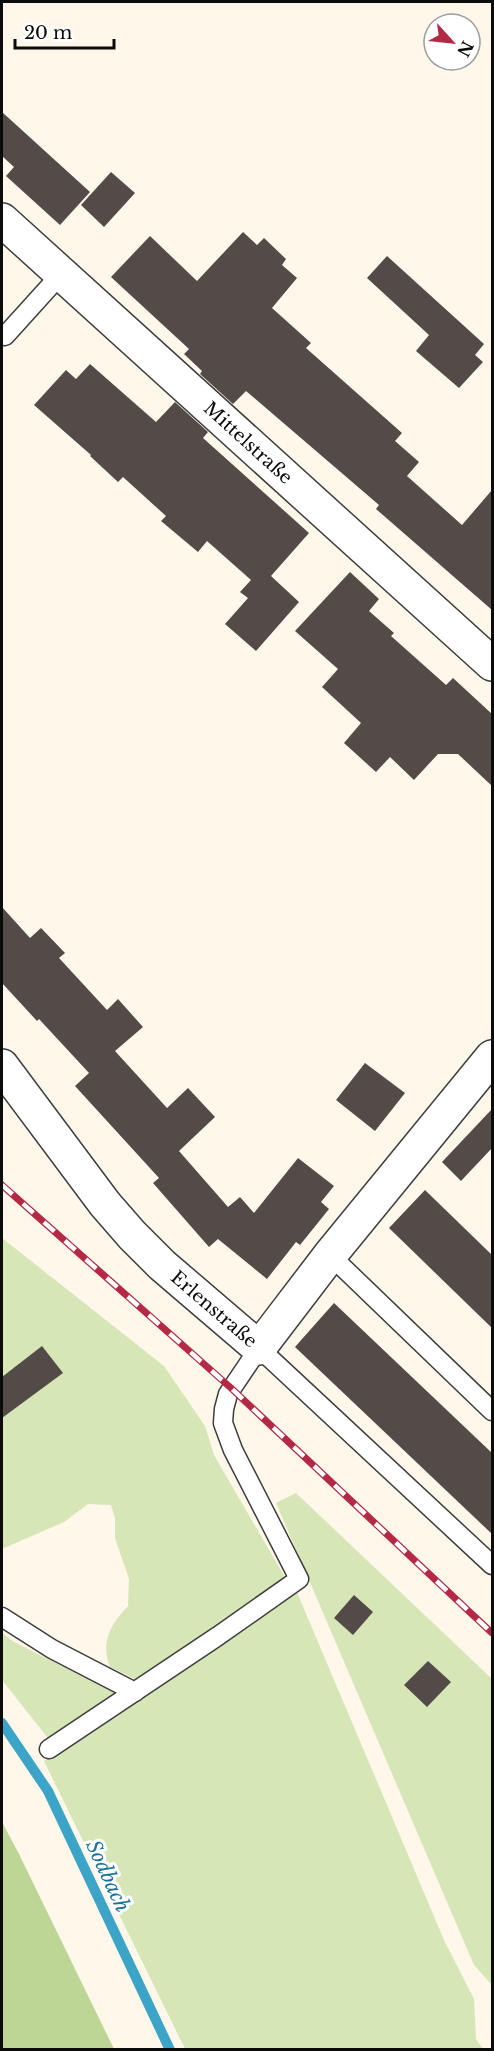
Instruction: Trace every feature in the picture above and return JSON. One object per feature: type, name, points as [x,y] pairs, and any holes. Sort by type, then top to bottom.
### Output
[{"type":"street","name":"Mittelstraße","points":[[2,220],[492,664]]},
{"type":"street","name":"Erlenstraße","points":[[2,1066],[105,1204],[132,1235],[259,1348],[330,1256],[492,1057]]},
{"type":"lane","points":[[5,336],[62,274]]},
{"type":"lane","points":[[330,1256],[492,1411]]},
{"type":"lane","points":[[49,1749],[299,1579],[233,1450],[223,1423],[228,1394],[259,1348],[492,1565]]},
{"type":"lane","points":[[2,1617],[52,1649],[135,1692]]},
{"type":"green space","points":[[2,1238],[164,1366],[205,1426],[214,1455],[286,1579],[139,1681],[110,1667],[107,1658],[109,1634],[128,1606],[129,1579],[115,1538],[115,1518],[111,1505],[88,1504],[64,1522],[2,1549]]},
{"type":"green space","points":[[296,1493],[492,1679],[492,1985],[474,1965],[276,1503]]},
{"type":"green space","points":[[296,1590],[444,1940],[474,1999],[476,2039],[483,2049],[185,2049],[44,1761]]},
{"type":"green space","points":[[2,1633],[14,1642],[119,1695],[51,1742],[2,1680]]},
{"type":"green space","points":[[2,1822],[18,1852],[114,2049],[2,2049]]},
{"type":"building","points":[[2,112],[90,192],[60,225],[6,176],[14,167],[2,156]]},
{"type":"building","points":[[111,172],[135,193],[104,227],[81,205]]},
{"type":"building","points":[[243,232],[257,245],[264,238],[286,259],[282,265],[297,278],[272,308],[311,343],[306,348],[402,433],[395,441],[419,462],[407,476],[462,525],[492,490],[492,610],[376,509],[379,505],[246,391],[233,404],[200,374],[202,371],[184,354],[189,349],[111,277],[150,236],[197,281]]},
{"type":"building","points":[[387,256],[484,344],[475,355],[483,362],[459,388],[416,351],[429,335],[367,278]]},
{"type":"building","points":[[90,364],[156,422],[175,402],[208,432],[203,438],[309,533],[271,576],[299,602],[256,651],[225,624],[248,598],[240,592],[251,580],[207,541],[198,552],[161,521],[166,516],[123,477],[118,482],[34,405],[66,370],[76,379]]},
{"type":"building","points":[[350,572],[379,599],[369,611],[394,633],[391,636],[446,685],[453,678],[492,714],[492,786],[458,754],[438,754],[414,780],[390,757],[376,772],[344,743],[361,723],[322,687],[338,669],[295,631]]},
{"type":"building","points":[[2,907],[30,938],[41,928],[65,953],[59,958],[107,1010],[118,999],[143,1027],[115,1051],[167,1108],[188,1088],[215,1117],[179,1151],[228,1207],[240,1197],[254,1213],[298,1158],[334,1186],[321,1202],[329,1209],[300,1245],[296,1242],[267,1279],[218,1239],[209,1247],[153,1183],[159,1178],[75,1086],[89,1073],[2,983]]},
{"type":"building","points":[[365,1063],[405,1093],[375,1131],[336,1100]]},
{"type":"building","points":[[492,1109],[492,1148],[461,1181],[442,1162]]},
{"type":"building","points":[[425,1190],[492,1255],[492,1328],[389,1228]]},
{"type":"building","points":[[334,1303],[492,1453],[492,1534],[295,1347]]},
{"type":"building","points":[[42,1346],[63,1373],[2,1418],[2,1377]]},
{"type":"building","points":[[354,1595],[373,1612],[353,1635],[334,1618]]},
{"type":"building","points":[[428,1661],[451,1682],[427,1707],[404,1685]]},
{"type":"waterway","name":"Sodbach","points":[[2,1723],[48,1791],[170,2050]]},
{"type":"railway","points":[[2,1185],[231,1388],[492,1633]]}]
